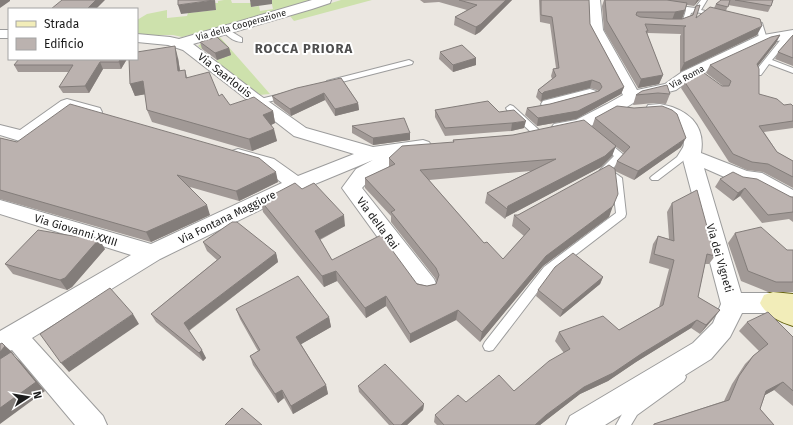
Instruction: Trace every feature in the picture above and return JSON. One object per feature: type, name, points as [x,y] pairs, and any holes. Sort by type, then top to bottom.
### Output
[{"type":"street","name":"Via della Cooperazione","points":[[180,44],[224,29],[325,0]]},
{"type":"street","points":[[517,136],[536,132],[590,131],[608,111],[632,96],[596,30],[597,2]]},
{"type":"street","name":"Via Roma","points":[[632,96],[670,87],[763,39],[791,35]]},
{"type":"street","name":"Via Saarlouis","points":[[138,38],[162,40],[191,48],[258,102],[300,132],[373,153]]},
{"type":"street","points":[[549,104],[586,88],[608,111]]},
{"type":"street","points":[[0,130],[23,136],[67,104],[112,117]]},
{"type":"street","name":"Via dei Vigneti","points":[[608,111],[631,112],[658,108],[667,110],[687,122],[692,147],[733,304]]},
{"type":"street","name":"Via Fontana Maggiore","points":[[7,340],[152,253],[296,184],[373,153],[438,144]]},
{"type":"street","points":[[692,147],[745,178],[754,178],[793,198]]},
{"type":"street","points":[[223,150],[268,163],[296,184]]},
{"type":"street","name":"Via della Rai","points":[[396,150],[385,161],[362,174],[352,188],[426,286]]},
{"type":"street","name":"Via Giovanni XXIII","points":[[0,207],[152,253]]},
{"type":"street","points":[[580,425],[702,351],[716,338],[728,321],[733,304],[753,302],[786,308]]},
{"type":"street","points":[[7,340],[93,425]]},
{"type":"lane","points":[[672,24],[686,22],[688,12],[697,10],[704,0]]},
{"type":"lane","points":[[667,5],[725,16]]},
{"type":"lane","points":[[746,21],[760,24],[763,39]]},
{"type":"lane","points":[[224,29],[239,40]]},
{"type":"lane","points":[[758,73],[791,35]]},
{"type":"lane","points":[[319,86],[409,62]]},
{"type":"lane","points":[[767,62],[793,71]]},
{"type":"lane","points":[[258,102],[296,92]]},
{"type":"lane","points":[[510,108],[536,132]]},
{"type":"lane","points":[[489,346],[548,270],[621,214],[617,178],[602,172],[620,156],[590,131]]},
{"type":"lane","points":[[656,178],[692,147]]},
{"type":"lane","name":"Via dei Vigneti","points":[[623,425],[632,410],[721,348],[736,317],[733,304]]},
{"type":"green space","points":[[231,0],[232,3],[251,3],[251,7],[259,6],[260,11],[273,9],[271,0],[316,0],[182,37],[173,35],[138,35],[138,19],[147,14],[167,10],[167,18],[187,16],[188,13],[216,10],[215,3],[218,3],[218,1]]},
{"type":"green space","points":[[341,0],[372,0],[294,21],[290,16]]},
{"type":"green space","points":[[219,36],[270,94],[259,95],[214,61],[231,55],[219,44],[202,49],[198,46],[206,40]]},
{"type":"building","points":[[62,0],[96,0],[88,8],[52,8]]},
{"type":"building","points":[[178,0],[214,0],[178,5]]},
{"type":"building","points":[[459,0],[506,0],[476,27],[455,17],[477,5]]},
{"type":"building","points":[[541,0],[589,0],[590,24],[624,87],[578,111],[538,118],[527,108],[550,104],[599,91],[602,87],[600,83],[592,80],[544,92],[542,94],[538,90],[556,76],[553,69],[559,68],[552,17],[541,15]]},
{"type":"building","points":[[605,0],[667,0],[687,3],[685,10],[675,12],[637,12],[636,15],[640,17],[682,19],[693,15],[696,6],[700,5],[696,18],[710,7],[760,19],[762,26],[684,63],[684,27],[686,26],[645,24],[648,31],[646,31],[663,75],[641,79],[607,21]]},
{"type":"building","points":[[721,0],[730,0],[728,7],[716,4]]},
{"type":"building","points":[[735,0],[773,0],[771,6]]},
{"type":"building","points":[[780,35],[757,64],[759,69],[759,94],[777,99],[784,105],[791,104],[793,106],[793,121],[759,126],[777,152],[793,161],[793,177],[768,164],[752,162],[733,154],[684,81],[700,70],[722,86],[729,86],[731,81],[710,65],[771,37]]},
{"type":"building","points":[[793,35],[793,58],[778,52]]},
{"type":"building","points":[[217,37],[229,48],[215,53],[200,42]]},
{"type":"building","points":[[462,45],[476,58],[453,65],[440,52]]},
{"type":"building","points":[[175,46],[178,71],[185,70],[186,78],[209,72],[219,96],[222,94],[230,105],[254,97],[273,111],[263,115],[274,129],[249,139],[147,110],[143,81],[130,84],[129,60],[138,60],[138,52]]},
{"type":"building","points":[[18,60],[120,60],[119,62],[100,62],[85,86],[59,87],[73,65],[14,65]]},
{"type":"building","points":[[341,78],[358,103],[335,109],[324,93],[290,109],[272,96],[297,88]]},
{"type":"building","points":[[667,85],[670,94],[658,93],[636,95],[642,91]]},
{"type":"building","points":[[488,101],[499,112],[514,110],[526,121],[445,128],[435,110]]},
{"type":"building","points":[[70,104],[259,158],[276,172],[236,191],[177,175],[207,205],[146,232],[0,190],[0,138],[17,142]]},
{"type":"building","points":[[617,106],[634,108],[662,106],[672,110],[677,114],[686,138],[638,171],[617,161],[630,147],[595,118]]},
{"type":"building","points":[[404,118],[410,133],[373,138],[352,126]]},
{"type":"building","points":[[584,120],[616,146],[605,156],[508,206],[507,209],[487,193],[556,159],[420,170],[484,243],[487,242],[503,259],[530,229],[514,215],[518,215],[609,165],[615,169],[618,194],[613,206],[546,256],[482,332],[458,310],[410,334],[386,296],[365,308],[336,271],[322,276],[261,201],[295,183],[302,189],[314,183],[344,215],[315,231],[332,260],[381,235],[417,284],[427,286],[436,284],[439,275],[436,268],[391,212],[395,210],[365,178],[395,164],[389,158],[402,146],[513,135]]},
{"type":"building","points":[[733,172],[743,177],[757,179],[793,197],[793,212],[768,215],[745,188],[738,193],[720,179]]},
{"type":"building","points":[[697,190],[715,256],[707,254],[698,297],[720,310],[706,325],[697,320],[613,373],[584,387],[535,425],[444,425],[435,415],[458,395],[466,402],[499,375],[514,391],[549,361],[570,349],[559,332],[603,316],[619,330],[663,305],[674,260],[654,254],[658,236],[674,241],[672,203]]},
{"type":"building","points":[[232,222],[237,222],[276,253],[184,323],[202,350],[199,353],[151,314],[221,257],[203,242]]},
{"type":"building","points":[[761,227],[787,250],[793,250],[793,282],[776,282],[748,271],[735,233]]},
{"type":"building","points":[[38,230],[79,237],[80,232],[99,239],[65,278],[60,280],[5,264]]},
{"type":"building","points":[[573,253],[603,277],[563,310],[538,290],[555,267]]},
{"type":"building","points":[[298,276],[329,317],[296,337],[326,385],[291,406],[282,390],[275,394],[250,356],[260,350],[236,309]]},
{"type":"building","points":[[110,288],[133,314],[61,363],[40,334]]},
{"type":"building","points":[[768,312],[793,337],[793,391],[783,382],[766,391],[760,409],[774,425],[654,425],[729,400],[739,376],[753,356],[768,344],[747,322]]},
{"type":"building","points":[[2,343],[5,346],[0,352],[0,344]]},
{"type":"building","points":[[11,352],[36,382],[0,408],[0,359]]},
{"type":"building","points":[[385,364],[424,404],[401,425],[394,425],[358,386]]},
{"type":"building","points":[[242,408],[262,425],[225,425]]},
{"type":"district","name":"ROCCA PRIORA","points":[[304,48]]}]
